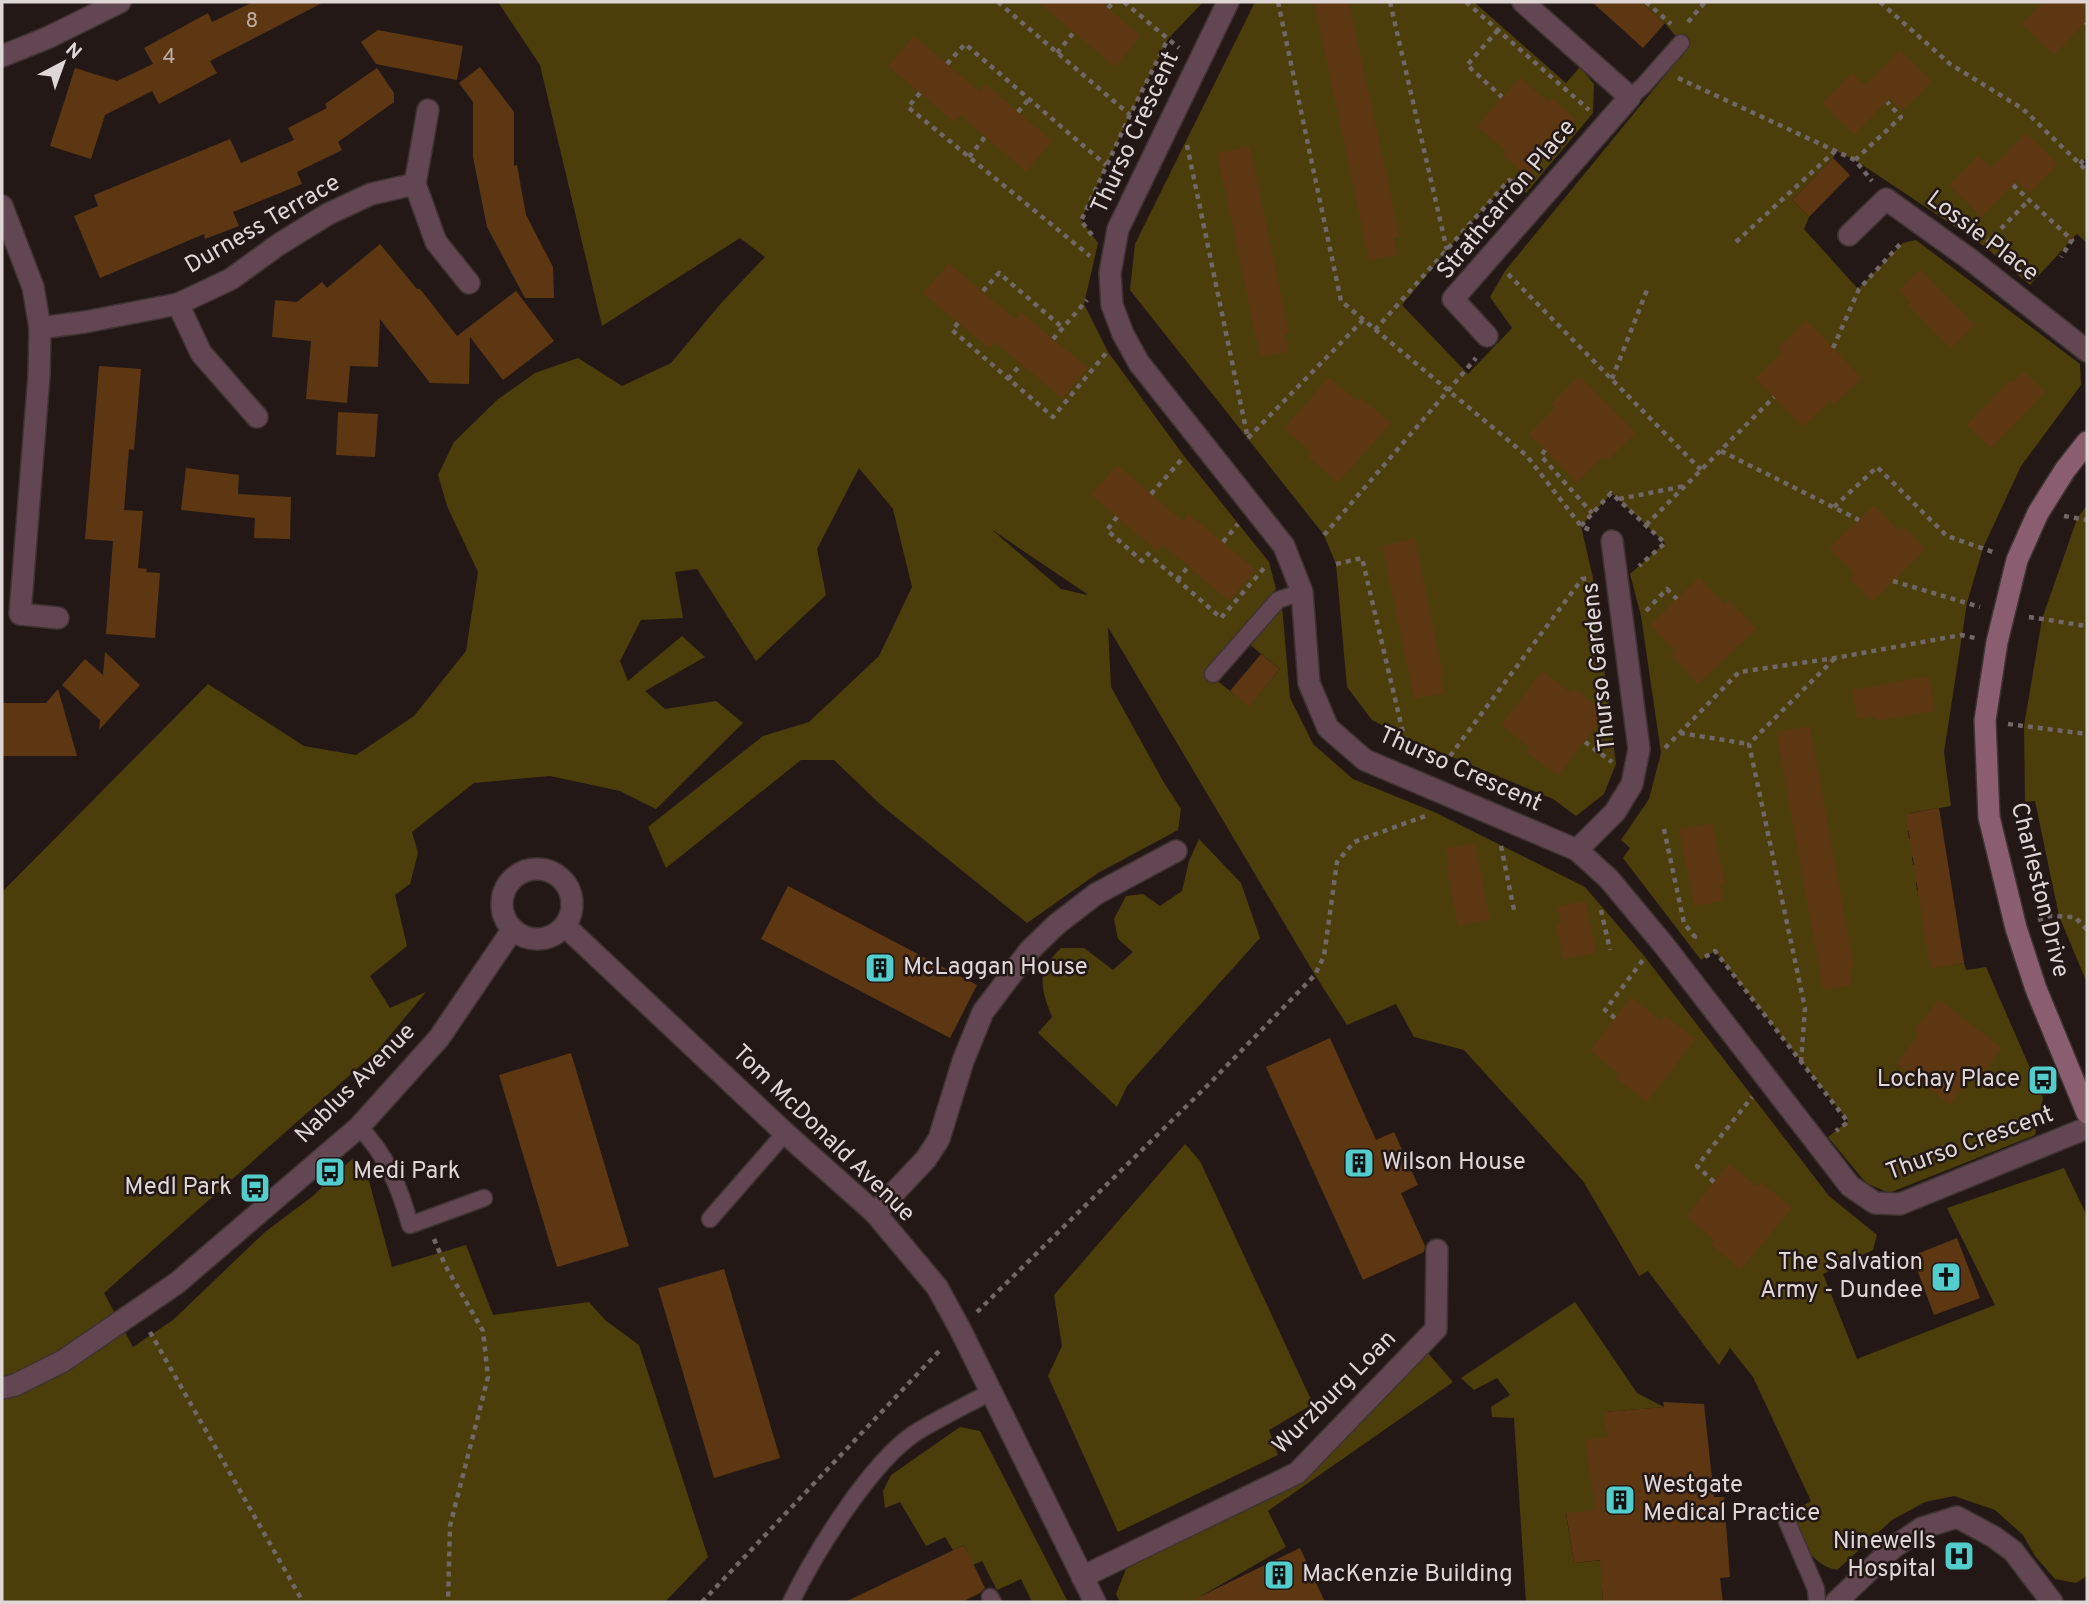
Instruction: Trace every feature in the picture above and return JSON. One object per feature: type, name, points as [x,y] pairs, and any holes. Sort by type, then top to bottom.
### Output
[{"type":"street","points":[[2,56],[47,38],[120,2]]},
{"type":"street","name":"Thurso Crescent","points":[[1228,2],[1118,229],[1110,273],[1112,305],[1123,334],[1139,363],[1284,546],[1302,592],[1309,682],[1328,728],[1365,760],[1577,850],[1609,879],[1672,956],[1850,1186],[1875,1203],[1900,1204],[2087,1128]]},
{"type":"street","points":[[1523,2],[1630,97]]},
{"type":"street","name":"Strathcarron Place","points":[[1487,336],[1453,299],[1630,97]]},
{"type":"street","points":[[428,110],[415,184],[436,242],[469,283]]},
{"type":"street","name":"Durness Terrace","points":[[40,328],[85,322],[178,303],[231,279],[328,214],[371,194],[415,184]]},
{"type":"street","name":"Lossie Place","points":[[1849,236],[1886,199],[1971,260],[2087,351]]},
{"type":"street","points":[[2,206],[33,287],[40,328],[39,375],[20,614],[58,618]]},
{"type":"street","name":"Durness Terrace","points":[[178,303],[201,353],[257,417]]},
{"type":"street","name":"Charleston Drive","points":[[2087,442],[2065,470],[2038,513],[2017,560],[1997,642],[1985,720],[1989,817],[2016,928],[2036,989],[2087,1113]]},
{"type":"street","name":"Thurso Gardens","points":[[1577,850],[1615,812],[1632,784],[1639,748],[1612,541]]},
{"type":"street","points":[[875,1213],[926,1159],[939,1139],[963,1061],[983,1012],[1029,951],[1057,923],[1096,894],[1176,851]]},
{"type":"street","points":[[539,868],[562,878],[573,900],[572,912],[565,926],[556,934],[540,939],[530,939],[513,929],[505,919],[502,908],[503,895],[516,875],[539,868]]},
{"type":"street","name":"Tom McDonald Avenue","points":[[565,926],[785,1133],[875,1213],[937,1287],[1095,1602]]},
{"type":"street","name":"Nablus Avenue","points":[[2,1388],[15,1385],[63,1361],[177,1283],[359,1127],[439,1038],[513,929]]},
{"type":"street","name":"Wurzburg Loan","points":[[1082,1577],[1297,1473],[1436,1329],[1437,1250]]},
{"type":"street","points":[[1836,1602],[1894,1547],[1922,1528],[1957,1517],[1994,1537],[2013,1551],[2052,1602]]},
{"type":"lane","name":"Strathcarron Place","points":[[1630,97],[1681,43]]},
{"type":"lane","points":[[1213,674],[1278,600],[1302,592]]},
{"type":"lane","points":[[359,1127],[374,1142],[401,1191],[410,1225],[484,1198]]},
{"type":"lane","points":[[710,1219],[785,1133]]},
{"type":"lane","points":[[791,1602],[806,1572],[840,1519],[882,1464],[913,1434],[991,1392]]},
{"type":"lane","points":[[1783,1512],[1816,1589],[1817,1602]]},
{"type":"path","points":[[1000,2],[1129,116]]},
{"type":"path","points":[[1108,8],[1114,2]]},
{"type":"path","points":[[1124,2],[1198,64]]},
{"type":"path","points":[[1278,2],[1341,301],[1527,456],[1581,526],[1612,541]]},
{"type":"path","points":[[1390,2],[1447,250]]},
{"type":"path","points":[[1466,2],[1606,124]]},
{"type":"path","points":[[1646,2],[1673,26]]},
{"type":"path","points":[[1880,2],[1951,64],[2023,109],[2087,171]]},
{"type":"path","points":[[1498,30],[1466,65],[1502,97]]},
{"type":"path","points":[[1057,53],[1074,32]]},
{"type":"path","points":[[1098,243],[1081,220],[1168,39]]},
{"type":"path","points":[[947,64],[965,44],[1106,165]]},
{"type":"path","points":[[1658,69],[1855,160],[1886,199],[1903,243],[1859,289],[1833,348]]},
{"type":"path","points":[[920,93],[908,107],[1093,259],[1095,251]]},
{"type":"path","points":[[1018,111],[1029,99]]},
{"type":"path","points":[[1855,160],[1901,117],[1887,102]]},
{"type":"path","points":[[1166,130],[1186,141],[1248,439],[1363,320]]},
{"type":"path","points":[[969,157],[985,137]]},
{"type":"path","points":[[1736,242],[1835,151]]},
{"type":"path","points":[[2080,164],[2087,156]]},
{"type":"path","points":[[1376,330],[1509,180],[1537,203]]},
{"type":"path","points":[[2013,185],[2071,240],[2060,257]]},
{"type":"path","points":[[1971,260],[2028,201]]},
{"type":"path","points":[[1491,257],[1701,470]]},
{"type":"path","points":[[983,291],[999,273],[1063,328]]},
{"type":"path","points":[[1053,339],[1110,273]]},
{"type":"path","points":[[1612,379],[1647,290]]},
{"type":"path","points":[[958,323],[952,330],[1053,416],[1123,334]]},
{"type":"path","points":[[1324,535],[1482,350],[1487,336]]},
{"type":"path","points":[[1008,379],[1021,364]]},
{"type":"path","points":[[1646,525],[1774,397]]},
{"type":"path","points":[[1151,494],[1199,439]]},
{"type":"path","points":[[1545,450],[1541,456],[1592,513]]},
{"type":"path","points":[[1721,451],[1859,520]]},
{"type":"path","points":[[1834,507],[1877,467],[1947,536],[2017,560]]},
{"type":"path","points":[[1619,499],[1686,486]]},
{"type":"path","points":[[1117,517],[1107,530],[1142,561],[1148,554],[1221,618],[1284,546]]},
{"type":"path","points":[[1336,564],[1362,558],[1404,737]]},
{"type":"path","points":[[1177,580],[1189,566]]},
{"type":"path","points":[[1450,756],[1582,579],[1616,575]]},
{"type":"path","points":[[1893,581],[2003,614],[2087,626]]},
{"type":"path","points":[[1622,619],[1641,616],[1667,589],[1677,598]]},
{"type":"path","points":[[1639,748],[1661,752],[1739,672],[1961,635],[1997,642]]},
{"type":"path","points":[[1749,744],[1835,658]]},
{"type":"path","points":[[1985,720],[2087,734]]},
{"type":"path","points":[[1680,733],[1749,744]]},
{"type":"path","points":[[1749,744],[1805,1008],[1801,1062]]},
{"type":"path","points":[[702,1602],[960,1329],[1207,1086],[1315,975],[1324,956],[1337,862],[1354,842],[1434,812],[1442,793]]},
{"type":"path","points":[[1508,821],[1500,840],[1514,910]]},
{"type":"path","points":[[1664,829],[1684,923],[1695,937],[1672,956]]},
{"type":"path","points":[[2016,928],[2050,916],[2075,917],[2087,930]]},
{"type":"path","points":[[1615,1018],[1605,1010],[1645,957],[1715,951],[1848,1122],[1818,1145]]},
{"type":"path","points":[[1714,1182],[1697,1166],[1767,1079]]},
{"type":"path","points":[[426,1219],[444,1265],[483,1331],[488,1377],[450,1525],[448,1602]]},
{"type":"path","points":[[138,1310],[303,1602]]},
{"type":"shaded area","points":[[498,2],[1203,2],[1168,39],[1081,220],[1098,243],[1084,304],[1108,352],[1184,456],[1269,562],[1276,589],[1205,671],[1249,706],[1280,669],[1249,644],[1282,606],[1290,698],[1313,744],[1353,779],[1434,812],[1585,887],[1645,957],[1829,1196],[1877,1235],[1873,1250],[1823,1274],[1857,1359],[1995,1305],[1947,1208],[2064,1168],[2087,1216],[2087,1576],[2076,1583],[2055,1579],[2035,1556],[2023,1535],[1995,1510],[1954,1496],[1925,1502],[1892,1520],[1837,1570],[1827,1567],[1812,1556],[1792,1512],[1811,1501],[1753,1377],[1730,1348],[1719,1365],[1648,1271],[1639,1276],[1583,1181],[1464,1050],[1414,1037],[1396,1004],[1347,1025],[1108,627],[1111,687],[1181,809],[1178,830],[1098,873],[1027,923],[881,805],[834,760],[801,760],[666,868],[648,827],[763,736],[809,722],[879,656],[912,587],[893,509],[859,468],[817,549],[826,595],[756,661],[697,569],[675,572],[683,618],[641,620],[620,661],[628,681],[682,636],[705,657],[645,691],[665,709],[716,701],[743,723],[656,809],[620,791],[550,776],[474,783],[412,832],[418,853],[410,884],[395,895],[407,946],[370,976],[390,1008],[426,992],[378,1050],[104,1293],[133,1347],[173,1320],[265,1232],[313,1196],[352,1159],[366,1170],[392,1267],[466,1245],[493,1315],[589,1302],[605,1320],[639,1345],[708,1557],[665,1602],[2,1602],[2,892],[208,684],[304,746],[356,755],[414,716],[466,651],[478,572],[447,506],[438,475],[454,442],[497,400],[535,373],[578,358],[622,386],[671,363],[723,301],[765,257],[740,238],[602,326],[540,65]],"holes":[[[991,529],[1087,594],[1061,589]]]},
{"type":"shaded area","points":[[1255,2],[1474,2],[1566,83],[1580,67],[1594,84],[1593,113],[1526,193],[1509,180],[1402,305],[1468,374],[1512,328],[1490,297],[1505,271],[1667,73],[1681,43],[1665,23],[1641,2],[2087,2],[2087,157],[2080,164],[2087,171],[2087,243],[2077,234],[2030,285],[1984,246],[1855,160],[1836,151],[1833,158],[1792,200],[1809,217],[1804,229],[1858,289],[1903,243],[1916,240],[2080,364],[2081,385],[2021,466],[1983,548],[1967,603],[1944,752],[1951,806],[1910,813],[1912,830],[1908,831],[1909,839],[1914,839],[1917,855],[1912,857],[1913,865],[1918,864],[1921,882],[1916,883],[1917,891],[1922,890],[1922,917],[1926,916],[1931,968],[1964,963],[1966,970],[1986,967],[2043,1098],[2035,1135],[1889,1193],[1866,1183],[1828,1137],[1848,1121],[1715,951],[1701,960],[1623,858],[1630,848],[1621,840],[1649,799],[1661,753],[1641,616],[1630,574],[1665,543],[1612,493],[1581,526],[1593,578],[1616,764],[1604,794],[1576,816],[1553,799],[1404,737],[1372,720],[1347,687],[1336,564],[1324,535],[1130,290],[1135,244]]},
{"type":"shaded area","points":[[2087,505],[2087,983],[2059,916],[2035,801],[2025,802],[2024,726],[2042,619],[2077,519]]},
{"type":"shaded area","points":[[1199,839],[1241,883],[1260,938],[1127,1086],[1117,1107],[1038,1033],[1052,1017],[1043,988],[1044,972],[1061,948],[1084,948],[1113,970],[1133,952],[1118,939],[1114,919],[1126,896],[1143,894],[1160,906],[1182,891],[1189,861]]},
{"type":"shaded area","points":[[1185,1144],[1200,1161],[1313,1404],[1269,1430],[1278,1455],[1118,1532],[1048,1376],[1062,1346],[1054,1295]]},
{"type":"shaded area","points":[[1575,1302],[1637,1393],[1664,1407],[1605,1412],[1607,1437],[1599,1510],[1566,1514],[1574,1563],[1603,1560],[1608,1587],[1602,1588],[1603,1602],[1526,1602],[1514,1418],[1492,1417],[1491,1407],[1510,1395],[1497,1378],[1474,1390],[1461,1378]]},
{"type":"shaded area","points":[[1427,1352],[1453,1382],[1268,1511],[1286,1547],[1191,1602],[1120,1602],[1116,1594],[1126,1569],[1296,1481]]},
{"type":"shaded area","points":[[960,1427],[980,1431],[1068,1602],[1032,1602],[1021,1579],[997,1590],[982,1561],[973,1565],[964,1545],[953,1550],[945,1537],[926,1546],[900,1502],[885,1508],[883,1491],[891,1475]]},
{"type":"building","points":[[253,2],[324,2],[210,61],[217,73],[159,104],[152,91],[105,115],[91,159],[50,146],[75,68],[117,81],[153,64],[144,48],[208,13],[212,22]]},
{"type":"building","points":[[1038,2],[1100,2],[1141,36],[1115,67]]},
{"type":"building","points":[[1314,2],[1349,2],[1400,237],[1394,238],[1398,255],[1369,261]]},
{"type":"building","points":[[1592,2],[1641,2],[1665,23],[1643,48]]},
{"type":"building","points":[[2043,2],[2087,2],[2087,21],[2054,55],[2021,24]]},
{"type":"building","points":[[378,30],[463,46],[457,80],[376,64],[361,42]]},
{"type":"building","points":[[914,36],[980,92],[986,84],[1052,141],[1026,172],[960,115],[954,122],[888,66]]},
{"type":"building","points":[[1900,50],[1932,81],[1902,111],[1890,98],[1854,135],[1822,103],[1852,73],[1865,85]]},
{"type":"building","points":[[480,67],[514,112],[514,166],[517,165],[526,215],[553,267],[554,298],[525,298],[487,227],[473,157],[473,102],[459,83]]},
{"type":"building","points":[[377,68],[394,93],[394,102],[338,142],[342,150],[297,172],[302,184],[233,212],[239,226],[205,239],[204,234],[100,278],[74,216],[98,206],[94,195],[230,139],[241,163],[294,140],[288,128],[327,108],[325,104]]},
{"type":"building","points":[[1520,77],[1548,102],[1552,98],[1576,119],[1527,176],[1502,155],[1506,151],[1477,126]]},
{"type":"building","points":[[2026,133],[2058,164],[2029,193],[2016,181],[1981,217],[1949,185],[1978,155],[1991,168]]},
{"type":"building","points":[[1250,146],[1289,333],[1285,334],[1289,352],[1260,357],[1217,153]]},
{"type":"building","points":[[1833,158],[1850,175],[1809,217],[1792,200]]},
{"type":"building","points":[[380,244],[457,336],[516,291],[554,341],[503,380],[470,337],[469,384],[430,383],[380,319],[378,367],[350,366],[347,403],[306,399],[311,341],[272,337],[275,300],[297,302],[322,282],[327,288]]},
{"type":"building","points":[[949,263],[1015,319],[1021,312],[1088,368],[1062,399],[995,342],[989,349],[923,293]]},
{"type":"building","points":[[1920,269],[1975,325],[1951,349],[1908,305],[1911,302],[1899,290]]},
{"type":"building","points":[[1806,320],[1862,378],[1834,405],[1830,401],[1803,427],[1755,378],[1782,352],[1778,348]]},
{"type":"building","points":[[99,366],[141,369],[134,450],[129,449],[124,510],[143,511],[138,568],[147,569],[146,572],[160,573],[155,638],[106,634],[113,541],[85,539]]},
{"type":"building","points":[[2024,371],[2045,392],[1991,448],[1966,425],[2009,381],[2012,383]]},
{"type":"building","points":[[1579,376],[1636,433],[1607,461],[1603,457],[1577,483],[1529,434],[1555,408],[1551,404]]},
{"type":"building","points":[[1329,377],[1357,401],[1360,397],[1391,423],[1338,483],[1308,457],[1312,453],[1284,428]]},
{"type":"building","points":[[338,412],[378,414],[375,457],[336,455]]},
{"type":"building","points":[[1117,465],[1183,521],[1189,514],[1256,570],[1229,601],[1163,545],[1157,551],[1091,495]]},
{"type":"building","points":[[186,468],[239,475],[238,494],[291,497],[290,539],[254,538],[255,518],[181,510]]},
{"type":"building","points":[[1874,505],[1899,531],[1904,527],[1926,549],[1872,602],[1850,579],[1855,574],[1829,548]]},
{"type":"building","points":[[1415,538],[1443,675],[1440,676],[1444,693],[1414,699],[1382,546]]},
{"type":"building","points":[[1699,577],[1725,604],[1729,600],[1756,629],[1698,684],[1671,655],[1675,651],[1650,625]]},
{"type":"building","points":[[105,652],[140,685],[99,730],[100,720],[62,685],[85,659],[103,675]]},
{"type":"building","points":[[1261,654],[1280,669],[1249,707],[1230,691]]},
{"type":"building","points":[[1542,671],[1571,693],[1575,689],[1607,713],[1558,776],[1526,752],[1530,748],[1501,725]]},
{"type":"building","points":[[1929,676],[1935,711],[1875,721],[1874,716],[1857,719],[1852,690]]},
{"type":"building","points":[[58,689],[77,756],[2,756],[2,703],[46,703]]},
{"type":"building","points":[[1810,726],[1854,967],[1849,968],[1852,985],[1823,990],[1776,732]]},
{"type":"building","points":[[1939,808],[1964,963],[1930,969],[1906,814]]},
{"type":"building","points":[[1712,823],[1725,883],[1720,884],[1723,901],[1694,906],[1679,829]]},
{"type":"building","points":[[1475,843],[1490,920],[1458,926],[1446,866],[1449,866],[1446,848]]},
{"type":"building","name":"McLaggan House","points":[[788,886],[977,985],[950,1038],[761,939]]},
{"type":"building","points":[[1586,901],[1596,953],[1563,959],[1556,924],[1561,923],[1557,907]]},
{"type":"building","points":[[1631,997],[1660,1020],[1664,1015],[1696,1039],[1647,1102],[1615,1078],[1619,1074],[1590,1051]]},
{"type":"building","points":[[1939,999],[2002,1048],[1977,1080],[1973,1076],[1950,1105],[1896,1063],[1919,1034],[1914,1030]]},
{"type":"building","name":"Wilson House","points":[[1330,1038],[1376,1140],[1394,1132],[1418,1185],[1401,1193],[1425,1246],[1424,1252],[1363,1280],[1266,1067]]},
{"type":"building","points":[[571,1053],[629,1246],[557,1267],[499,1075]]},
{"type":"building","points":[[1729,1163],[1757,1187],[1761,1182],[1792,1208],[1741,1270],[1710,1244],[1714,1240],[1686,1216]]},
{"type":"building","name":"The Salvation Army - Dundee","points":[[1957,1238],[1980,1298],[1934,1315],[1912,1256]]},
{"type":"building","points":[[724,1269],[780,1458],[714,1478],[658,1288]]},
{"type":"building","name":"Westgate Medical Practice","points":[[1663,1402],[1704,1404],[1714,1497],[1724,1497],[1730,1577],[1720,1578],[1723,1602],[1603,1602],[1600,1560],[1574,1563],[1566,1513],[1595,1510],[1585,1440],[1607,1437],[1604,1412],[1664,1407]]},
{"type":"building","points":[[964,1545],[985,1588],[962,1602],[845,1602]]},
{"type":"building","name":"MacKenzie Building","points":[[1300,1548],[1325,1602],[1189,1602]]},
{"type":"place","name":"McLaggan House","points":[[880,968]]},
{"type":"place","name":"Lochay Place","points":[[2043,1080]]},
{"type":"place","name":"Wilson House","points":[[1359,1163]]},
{"type":"place","name":"Medi Park","points":[[330,1172]]},
{"type":"place","name":"Medl Park","points":[[255,1188]]},
{"type":"place","name":"The Salvation Army - Dundee","points":[[1946,1277]]},
{"type":"place","name":"Westgate Medical Practice","points":[[1620,1500]]},
{"type":"place","name":"Ninewells Hospital","points":[[1959,1556]]},
{"type":"place","name":"MacKenzie Building","points":[[1279,1575]]}]
